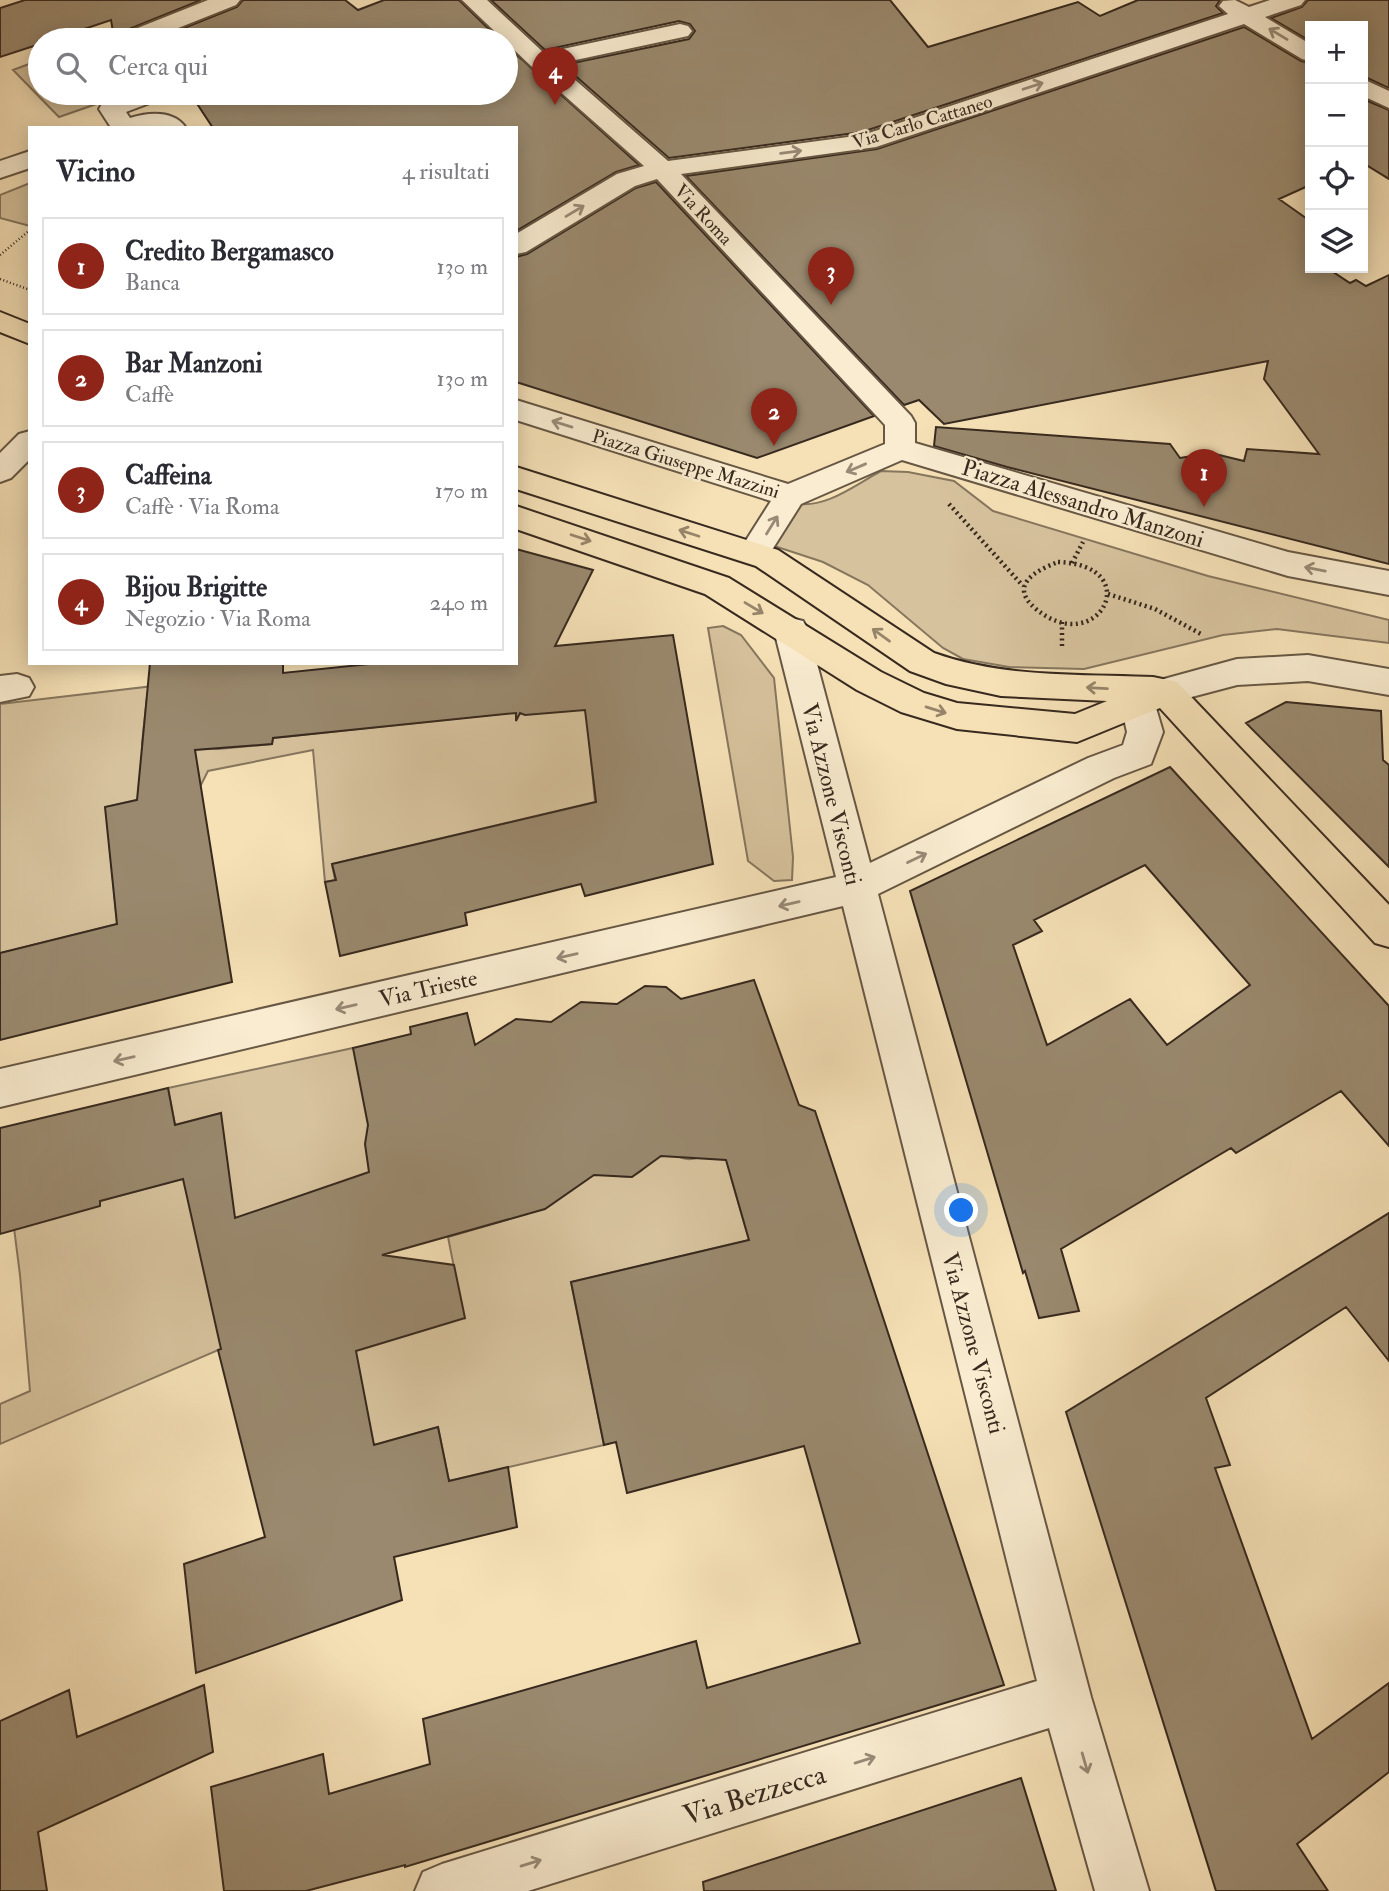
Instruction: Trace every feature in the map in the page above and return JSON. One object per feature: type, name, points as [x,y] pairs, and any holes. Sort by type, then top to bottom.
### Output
[{"type":"main road","points":[[0,321],[28,334]]},
{"type":"main road","points":[[0,346],[28,355]]},
{"type":"main road","points":[[518,479],[767,558],[922,662],[958,676],[1001,683],[1151,696],[1389,931]]},
{"type":"main road","points":[[518,517],[717,586],[869,681],[914,703],[957,716],[1077,728],[1151,696]]},
{"type":"street","points":[[158,28],[228,0]]},
{"type":"street","name":"Via Roma","points":[[474,0],[504,28]]},
{"type":"street","points":[[1220,0],[1305,51]]},
{"type":"street","name":"Via Carlo Cattaneo","points":[[518,245],[626,180],[662,169],[866,142],[1293,0]]},
{"type":"street","points":[[539,61],[680,32]]},
{"type":"street","name":"Via Roma","points":[[518,41],[662,169],[900,424],[900,450]]},
{"type":"street","points":[[1368,89],[1389,102]]},
{"type":"street","points":[[122,126],[111,110],[124,105]]},
{"type":"street","points":[[128,126],[160,120],[170,122],[173,126]]},
{"type":"street","points":[[0,170],[28,160]]},
{"type":"street","name":"Piazza Giuseppe Mazzini","points":[[518,411],[790,496],[754,553]]},
{"type":"street","points":[[0,471],[28,443]]},
{"type":"street","points":[[790,496],[900,450]]},
{"type":"street","name":"Piazza Alessandro Manzoni","points":[[900,450],[1288,564],[1385,583]]},
{"type":"street","name":"Via Azzone Visconti","points":[[791,630],[855,888],[1066,1697],[1122,1891]]},
{"type":"street","points":[[1151,696],[1237,672],[1308,668],[1389,682]]},
{"type":"street","name":"Via Trieste","points":[[0,1088],[855,888],[1101,768],[1138,754],[1151,696]]},
{"type":"street","name":"Via Bezzecca","points":[[442,1891],[1066,1697]]},
{"type":"path","points":[[0,255],[28,232]]},
{"type":"path","points":[[0,279],[28,289]]},
{"type":"path","points":[[900,450],[1023,587],[1030,605],[1049,619],[1062,622],[1090,620],[1107,605],[1105,584],[1086,567],[1058,562],[1034,569],[1026,577],[1023,587]]},
{"type":"path","points":[[1108,594],[1154,609],[1201,634]]},
{"type":"path","points":[[1062,622],[1062,655]]},
{"type":"shaded area","points":[[28,64],[28,85],[13,70]]},
{"type":"shaded area","points":[[47,105],[93,105],[59,117]]},
{"type":"shaded area","points":[[28,184],[28,225],[0,218],[0,195]]},
{"type":"shaded area","points":[[881,471],[908,472],[954,481],[993,511],[1208,576],[1389,620],[1389,643],[1277,629],[1223,635],[1084,669],[1009,667],[963,659],[943,648],[868,585],[823,562],[768,544],[794,503],[828,500]]},
{"type":"shaded area","points":[[723,626],[741,635],[774,678],[793,857],[792,880],[774,881],[748,861],[708,628]]},
{"type":"shaded area","points":[[188,682],[187,692],[147,697],[142,744],[218,749],[272,744],[273,738],[586,705],[595,802],[332,864],[335,880],[325,882],[313,750],[208,771],[201,785],[106,807],[117,924],[0,953],[0,704]]},
{"type":"shaded area","points":[[353,1048],[375,1117],[368,1133],[366,1148],[370,1161],[380,1175],[369,1251],[464,1318],[448,1237],[527,1214],[518,1183],[586,1164],[619,1176],[637,1174],[650,1159],[655,1145],[664,1147],[682,1158],[698,1158],[718,1146],[722,1127],[732,1181],[749,1240],[571,1282],[604,1445],[449,1481],[438,1427],[374,1445],[218,1350],[0,1444],[0,1404],[30,1391],[12,1212],[100,1201],[208,1172],[221,1113],[175,1125],[168,1088]]},
{"type":"building","points":[[25,0],[201,0],[131,28],[112,28],[111,20],[87,28],[28,28],[28,48],[0,57],[0,8]]},
{"type":"building","points":[[243,0],[345,0],[358,10],[384,0],[459,0],[488,28],[184,28],[237,7]]},
{"type":"building","points":[[491,0],[890,0],[928,47],[1078,2],[1100,16],[1138,0],[1220,0],[1216,6],[1223,13],[862,132],[669,158],[563,65],[689,39],[695,31],[690,24],[679,21],[545,50]]},
{"type":"building","points":[[1308,0],[1389,0],[1389,88],[1368,78],[1368,21],[1305,21],[1305,38],[1271,18],[1302,7]]},
{"type":"building","points":[[1244,27],[1305,62],[1305,187],[1279,199],[1305,217],[1305,273],[1335,273],[1350,283],[1356,280],[1366,286],[1389,275],[1389,564],[934,446],[936,427],[1170,444],[1180,458],[1211,453],[1244,461],[1247,449],[1319,454],[1264,379],[1268,361],[944,424],[919,400],[904,405],[686,176],[877,149]]},
{"type":"building","points":[[518,56],[639,165],[616,172],[518,230],[518,126],[212,126],[198,105],[518,105]]},
{"type":"building","points":[[1368,101],[1389,110],[1389,179],[1368,166]]},
{"type":"building","points":[[656,182],[874,416],[757,458],[518,383],[518,256],[527,254],[636,188]]},
{"type":"building","points":[[518,550],[593,570],[555,646],[673,635],[713,864],[585,896],[581,884],[465,913],[467,925],[340,956],[325,882],[336,880],[332,864],[596,802],[585,710],[525,715],[520,713],[516,721],[516,713],[273,738],[272,744],[195,750],[232,982],[0,1040],[0,953],[117,924],[105,807],[137,800],[150,665],[283,665],[283,673],[360,665],[518,665]]},
{"type":"building","points":[[1286,702],[1381,711],[1383,760],[1389,765],[1389,867],[1246,723]]},
{"type":"building","points":[[1170,767],[1389,1006],[1389,1146],[1341,1091],[1236,1153],[1231,1148],[1061,1249],[1079,1311],[1039,1318],[1025,1271],[1023,1273],[910,891]],"holes":[[[1145,865],[1250,985],[1167,1045],[1130,999],[1047,1045],[1013,945],[1042,931],[1034,920]]]},
{"type":"building","points":[[754,980],[799,1105],[815,1111],[1004,1685],[405,1867],[306,1891],[224,1891],[211,1787],[323,1754],[329,1794],[430,1764],[423,1719],[696,1641],[707,1688],[860,1643],[804,1446],[627,1493],[616,1442],[604,1445],[571,1282],[749,1240],[726,1160],[661,1156],[632,1177],[594,1175],[545,1209],[382,1255],[454,1265],[465,1318],[356,1351],[374,1445],[438,1427],[449,1481],[508,1467],[517,1527],[394,1557],[402,1600],[196,1673],[184,1564],[265,1537],[218,1350],[221,1349],[183,1179],[100,1201],[100,1206],[0,1234],[0,1128],[168,1088],[175,1125],[221,1113],[235,1218],[369,1172],[365,1144],[368,1125],[353,1048],[411,1034],[410,1027],[467,1013],[475,1045],[516,1019],[551,1022],[581,1002],[617,1004],[645,986],[666,987],[681,999]]},
{"type":"building","points":[[1389,1213],[1389,1361],[1346,1307],[1206,1398],[1230,1465],[1215,1468],[1312,1739],[1389,1683],[1389,1772],[1297,1844],[1328,1891],[1216,1891],[1066,1412]]},
{"type":"building","points":[[204,1685],[213,1752],[38,1832],[47,1891],[0,1891],[0,1721],[69,1690],[77,1737]]},
{"type":"building","points":[[1021,1778],[1056,1891],[704,1891],[703,1882]]},
{"type":"place","name":"Bijou Brigitte","points":[[555,105]]},
{"type":"place","name":"Caffeina","points":[[831,305]]},
{"type":"place","name":"Bar Manzoni","points":[[774,446]]},
{"type":"place","name":"Credito Bergamasco","points":[[1204,507]]}]
